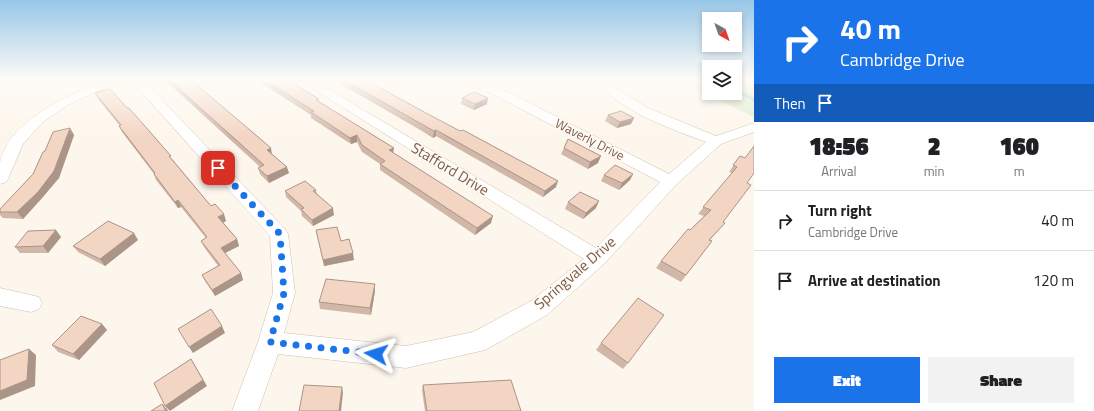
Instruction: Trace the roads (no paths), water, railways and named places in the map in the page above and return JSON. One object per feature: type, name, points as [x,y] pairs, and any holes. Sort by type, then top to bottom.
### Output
[{"type":"street","points":[[0,179],[18,141],[29,127],[46,112],[73,98]]},
{"type":"street","points":[[153,98],[280,234],[284,293],[270,342],[245,411]]},
{"type":"street","name":"Stafford Drive","points":[[335,98],[598,258]]},
{"type":"street","name":"Waverly Drive","points":[[510,98],[670,181]]},
{"type":"street","points":[[624,98],[643,110],[716,141]]},
{"type":"street","name":"Springvale Drive","points":[[270,342],[406,357],[478,342],[539,308],[598,258],[670,181],[716,141],[754,128]]},
{"type":"street","points":[[0,297],[31,303]]}]
